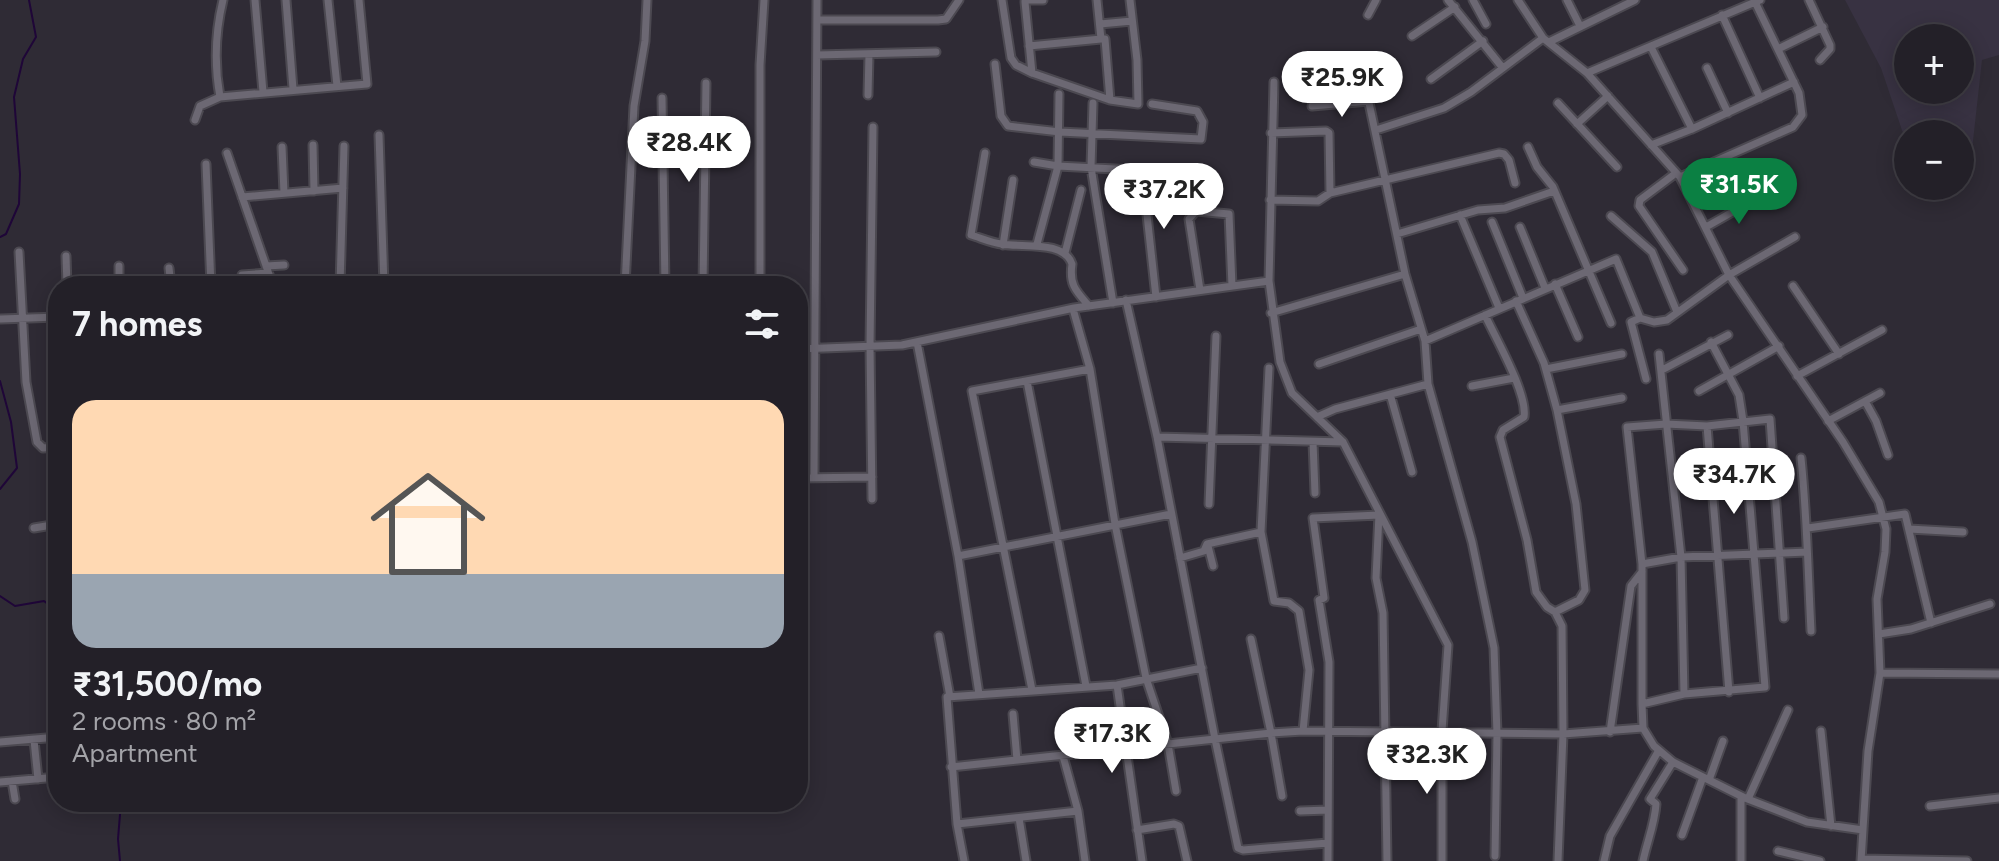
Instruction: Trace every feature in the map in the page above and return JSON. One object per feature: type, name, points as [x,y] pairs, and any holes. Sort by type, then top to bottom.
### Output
[{"type":"street","points":[[220,97],[215,69],[217,24],[223,0]]},
{"type":"street","points":[[255,0],[263,92]]},
{"type":"street","points":[[286,0],[293,89]]},
{"type":"street","points":[[328,0],[337,86]]},
{"type":"street","points":[[195,120],[200,106],[220,97],[367,84],[359,0]]},
{"type":"street","points":[[626,276],[634,106],[645,41],[647,0]]},
{"type":"street","points":[[760,276],[760,65],[764,0]]},
{"type":"street","points":[[814,477],[817,0]]},
{"type":"street","points":[[817,20],[946,19],[959,0]]},
{"type":"street","points":[[1002,0],[1011,58],[1016,65],[1110,100],[1138,104],[1130,0]]},
{"type":"street","points":[[1032,73],[1025,1],[1043,0]]},
{"type":"street","points":[[1097,0],[1101,39]]},
{"type":"street","points":[[1368,15],[1376,0]]},
{"type":"street","points":[[1448,0],[1502,67]]},
{"type":"street","points":[[1473,0],[1486,24]]},
{"type":"street","points":[[1518,0],[1546,40],[1587,73],[1678,175],[1729,275],[1868,484],[1883,518],[1885,552],[1877,599],[1880,673],[1868,751],[1861,860],[1967,861]]},
{"type":"street","points":[[1567,0],[1580,26]]},
{"type":"street","points":[[1376,130],[1444,108],[1546,40],[1580,26],[1618,3],[1635,0]]},
{"type":"street","points":[[1809,0],[1830,49],[1820,60]]},
{"type":"street","points":[[1587,73],[1757,1],[1799,93],[1802,115],[1793,127],[1678,175],[1640,200],[1639,206],[1683,270]]},
{"type":"street","points":[[1412,36],[1455,7]]},
{"type":"street","points":[[1722,15],[1760,98]]},
{"type":"street","points":[[1100,24],[1132,21]]},
{"type":"street","points":[[1778,49],[1823,27]]},
{"type":"street","points":[[1029,46],[1105,39],[1110,100]]},
{"type":"street","points":[[1431,79],[1483,41]]},
{"type":"street","points":[[1651,47],[1692,129]]},
{"type":"street","points":[[817,55],[936,52]]},
{"type":"street","points":[[868,95],[869,54]]},
{"type":"street","points":[[995,64],[1003,121],[1016,128],[1198,140],[1202,137],[1203,122],[1197,111],[1152,104]]},
{"type":"street","points":[[1707,68],[1728,113]]},
{"type":"street","points":[[1315,78],[1361,74],[1366,83],[1405,274],[1425,341],[1428,384],[1472,542],[1494,648],[1497,734],[1495,856]]},
{"type":"street","points":[[1274,82],[1269,281],[1280,362],[1292,393],[1343,442],[1448,645],[1442,731],[1442,861]]},
{"type":"street","points":[[1651,145],[1794,82]]},
{"type":"street","points":[[703,276],[706,83]]},
{"type":"street","points":[[1037,244],[1058,166],[1059,94]]},
{"type":"street","points":[[1577,124],[1608,96]]},
{"type":"street","points":[[662,98],[665,276]]},
{"type":"street","points":[[1312,106],[1369,101]]},
{"type":"street","points":[[1093,103],[1091,167],[1113,303]]},
{"type":"street","points":[[1558,103],[1617,167]]},
{"type":"street","points":[[872,499],[870,346],[873,127]]},
{"type":"street","points":[[1271,133],[1329,133],[1330,193]]},
{"type":"street","points":[[379,135],[384,276]]},
{"type":"street","points":[[313,145],[314,191]]},
{"type":"street","points":[[340,276],[344,146]]},
{"type":"street","points":[[282,147],[284,193]]},
{"type":"street","points":[[1528,147],[1537,167],[1554,191],[1611,323]]},
{"type":"street","points":[[227,153],[269,276]]},
{"type":"street","points":[[985,153],[971,235],[1003,245],[1037,244],[1065,253],[1072,264],[1072,287],[1089,306]]},
{"type":"street","points":[[1270,200],[1318,201],[1330,193],[1499,153],[1509,160],[1515,183]]},
{"type":"street","points":[[1034,162],[1210,174]]},
{"type":"street","points":[[206,164],[211,276]]},
{"type":"street","points":[[1142,169],[1156,297]]},
{"type":"street","points":[[1003,245],[1013,180]]},
{"type":"street","points":[[242,197],[343,188]]},
{"type":"street","points":[[1065,253],[1081,190]]},
{"type":"street","points":[[1397,234],[1478,210],[1505,208],[1554,191]]},
{"type":"street","points":[[1706,227],[1757,198]]},
{"type":"street","points":[[1200,290],[1189,219],[1196,211],[1229,214],[1232,286]]},
{"type":"street","points":[[1460,215],[1499,308]]},
{"type":"street","points":[[1611,216],[1652,252],[1677,312]]},
{"type":"street","points":[[1492,222],[1546,369],[1576,504],[1585,590],[1579,600],[1555,612]]},
{"type":"street","points":[[1520,227],[1545,288]]},
{"type":"street","points":[[1646,379],[1631,322],[1640,318],[1660,322],[1729,275],[1795,237]]},
{"type":"street","points":[[19,252],[26,382],[37,442],[43,448],[48,448]]},
{"type":"street","points":[[66,256],[67,276]]},
{"type":"street","points":[[1425,341],[1616,259],[1640,318]]},
{"type":"street","points":[[242,275],[284,265]]},
{"type":"street","points":[[119,266],[119,276]]},
{"type":"street","points":[[169,268],[170,276]]},
{"type":"street","points":[[1271,313],[1405,274]]},
{"type":"street","points":[[808,348],[917,342],[1089,306],[1269,281]]},
{"type":"street","points":[[1555,284],[1578,337]]},
{"type":"street","points":[[1793,286],[1839,354]]},
{"type":"street","points":[[1126,300],[1157,437],[1238,848],[1328,843]]},
{"type":"street","points":[[1073,309],[1090,369],[1115,524],[1146,678],[1168,744],[1176,791]]},
{"type":"street","points":[[1485,315],[1523,401],[1524,417],[1503,430],[1500,437],[1527,540],[1536,592],[1555,612],[1562,626],[1563,734],[1558,861]]},
{"type":"street","points":[[1,319],[48,317]]},
{"type":"street","points":[[1319,364],[1421,329]]},
{"type":"street","points":[[1797,376],[1882,330]]},
{"type":"street","points":[[1662,370],[1728,335]]},
{"type":"street","points":[[1209,504],[1216,336]]},
{"type":"street","points":[[917,342],[958,556],[979,694]]},
{"type":"street","points":[[1642,704],[1684,694],[1765,687],[1739,395],[1711,342]]},
{"type":"street","points":[[1699,391],[1779,346]]},
{"type":"street","points":[[1546,369],[1622,354]]},
{"type":"street","points":[[1659,354],[1681,557],[1684,694]]},
{"type":"street","points":[[1269,368],[1261,532],[1274,601],[1289,603],[1299,611],[1309,670],[1303,731]]},
{"type":"street","points":[[1032,690],[972,391],[1090,369]]},
{"type":"street","points":[[1472,386],[1514,378]]},
{"type":"street","points":[[1027,381],[1086,686]]},
{"type":"street","points":[[1317,417],[1335,409],[1428,384]]},
{"type":"street","points":[[1828,421],[1880,393]]},
{"type":"street","points":[[1390,394],[1412,472]]},
{"type":"street","points":[[1557,410],[1622,398]]},
{"type":"street","points":[[1865,401],[1888,455]]},
{"type":"street","points":[[1784,618],[1770,419],[1707,426],[1666,424],[1627,427],[1642,568],[1643,728],[1659,750],[1673,762],[1744,798],[1807,822],[1863,830]]},
{"type":"street","points":[[1707,426],[1729,692]]},
{"type":"street","points":[[1157,437],[1343,442]]},
{"type":"street","points":[[1313,442],[1315,493]]},
{"type":"street","points":[[1801,458],[1808,528],[1811,631]]},
{"type":"street","points":[[808,477],[872,477]]},
{"type":"street","points":[[958,556],[1171,514]]},
{"type":"street","points":[[1379,514],[1376,578],[1383,613],[1387,861]]},
{"type":"street","points":[[1328,861],[1329,662],[1319,600],[1324,598],[1313,518],[1379,514]]},
{"type":"street","points":[[1808,528],[1905,514],[1931,623]]},
{"type":"street","points":[[34,528],[48,526]]},
{"type":"street","points":[[1909,529],[1963,532]]},
{"type":"street","points":[[1207,544],[1261,532]]},
{"type":"street","points":[[1180,558],[1204,551],[1207,544]]},
{"type":"street","points":[[1207,544],[1213,566]]},
{"type":"street","points":[[1610,732],[1631,586],[1642,568],[1681,557],[1807,552]]},
{"type":"street","points":[[1879,634],[1931,623],[1990,604]]},
{"type":"street","points":[[939,636],[950,697]]},
{"type":"street","points":[[1251,639],[1282,796]]},
{"type":"street","points":[[964,861],[951,767],[947,697],[1117,685],[1202,668]]},
{"type":"street","points":[[1880,673],[1999,674]]},
{"type":"street","points":[[1117,685],[1142,861]]},
{"type":"street","points":[[1741,861],[1744,798],[1788,710]]},
{"type":"street","points":[[1013,714],[1017,760]]},
{"type":"street","points":[[951,767],[1303,731],[1563,734],[1643,728]]},
{"type":"street","points":[[1821,731],[1831,826]]},
{"type":"street","points":[[0,742],[48,738]]},
{"type":"street","points":[[34,740],[38,779]]},
{"type":"street","points":[[1682,835],[1723,741]]},
{"type":"street","points":[[1604,861],[1610,836],[1659,750]]},
{"type":"street","points":[[1063,756],[1078,811],[1085,861]]},
{"type":"street","points":[[1643,861],[1655,816],[1656,804],[1650,799],[1673,762]]},
{"type":"street","points":[[0,782],[48,778]]},
{"type":"street","points":[[12,781],[15,799]]},
{"type":"street","points":[[1930,806],[1999,798]]},
{"type":"street","points":[[1300,811],[1328,810]]},
{"type":"street","points":[[957,824],[1078,811]]},
{"type":"street","points":[[1019,818],[1026,861]]},
{"type":"street","points":[[1137,830],[1174,824],[1179,826],[1187,861]]},
{"type":"street","points":[[1778,851],[1820,861]]},
{"type":"shaded area","points":[[1845,0],[1999,0],[1999,55],[1982,60],[1974,132],[1974,120],[1899,120],[1881,68]]},
{"type":"waterway","points":[[0,237],[6,234],[19,204],[14,97],[23,59],[36,37],[29,0]]},
{"type":"waterway","points":[[0,381],[11,422],[17,468],[0,489]]},
{"type":"waterway","points":[[0,596],[15,606],[44,601],[48,604]]},
{"type":"waterway","points":[[120,812],[120,861]]}]
